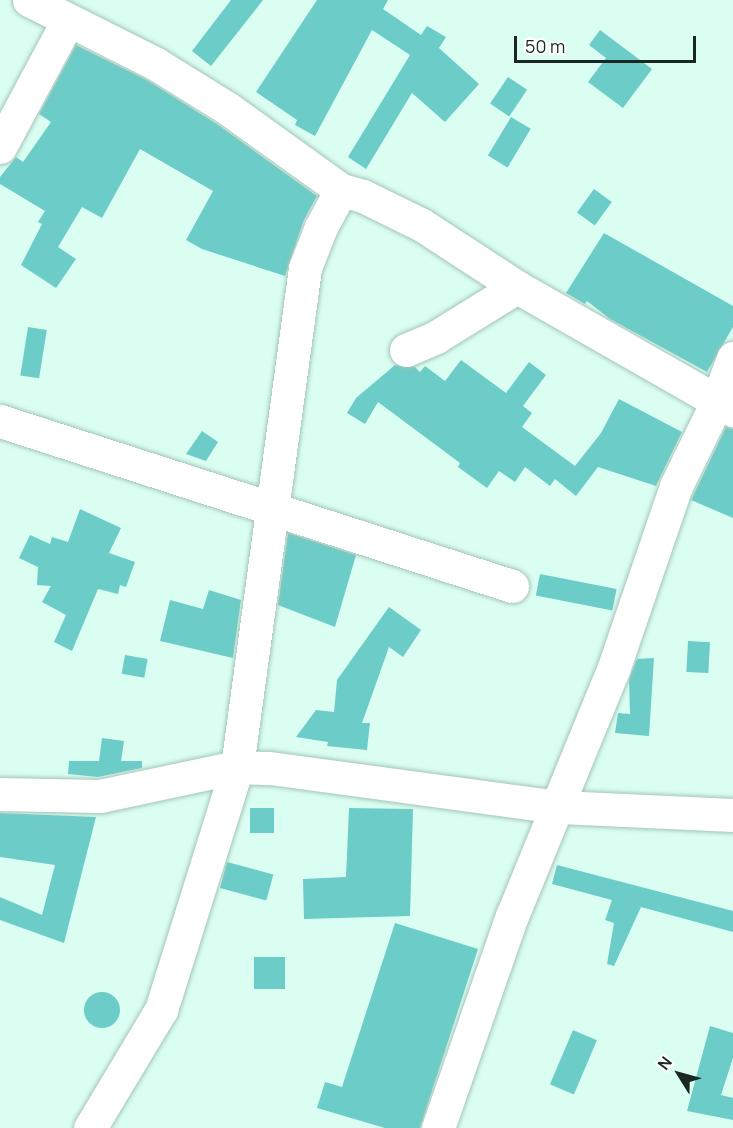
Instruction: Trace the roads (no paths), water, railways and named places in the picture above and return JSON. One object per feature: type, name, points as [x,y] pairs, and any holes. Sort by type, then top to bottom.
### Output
[{"type":"street","points":[[29,0],[156,64],[226,108],[341,190],[363,195],[422,225],[517,287],[725,406]]},
{"type":"street","points":[[0,147],[68,20]]},
{"type":"street","points":[[90,1128],[161,1010],[237,767],[270,510],[305,268],[321,227],[341,190]]},
{"type":"street","points":[[406,350],[436,337],[517,287]]},
{"type":"street","points":[[438,1128],[512,916],[559,807],[613,670],[676,486],[725,406],[733,358]]},
{"type":"street","points":[[0,421],[270,510],[512,586]]},
{"type":"street","points":[[0,794],[100,796],[237,767],[270,768],[559,807],[733,815]]}]
